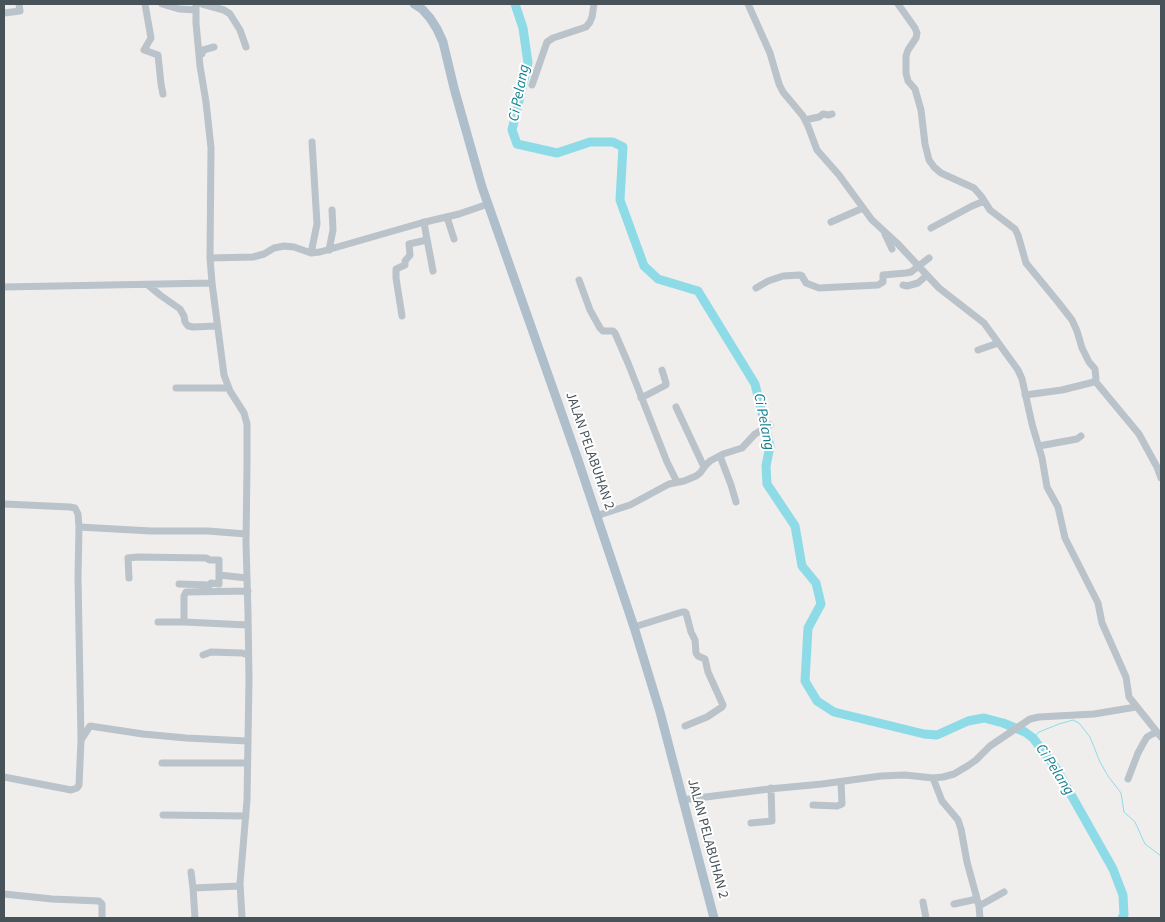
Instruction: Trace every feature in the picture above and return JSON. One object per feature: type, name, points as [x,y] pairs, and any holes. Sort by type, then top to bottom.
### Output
[{"type":"main road","name":"JALAN PELABUHAN 2","points":[[414,4],[422,9],[430,18],[443,42],[465,129],[488,204],[566,424],[634,627],[660,712],[714,918]]},
{"type":"street","points":[[4,13],[20,11],[19,4]]},
{"type":"street","points":[[145,4],[151,38],[144,50],[158,55],[163,94]]},
{"type":"street","points":[[162,4],[179,9],[196,7],[199,55],[211,148],[210,258],[212,283],[224,375],[229,388],[244,413],[246,421],[248,741],[246,816],[240,886],[242,918]]},
{"type":"street","points":[[202,4],[224,10],[230,14],[240,30],[246,47]]},
{"type":"street","points":[[532,85],[547,42],[553,38],[586,27],[592,17],[594,4]]},
{"type":"street","points":[[748,4],[772,60],[778,84],[801,113],[817,150],[839,175],[872,220],[898,243],[944,292],[979,319],[1018,370],[1043,462],[1047,487],[1058,507],[1064,535],[1070,550],[1097,599],[1102,623],[1126,677],[1129,697],[1159,734],[1147,737],[1138,753],[1128,780]]},
{"type":"street","points":[[898,4],[916,31],[917,36],[906,56],[906,74],[919,100],[929,160],[941,173],[974,188],[993,214],[1016,231],[1026,263],[1072,320],[1082,348],[1095,370],[1095,382],[1139,434],[1161,478]]},
{"type":"street","points":[[199,55],[202,54],[203,50],[214,46]]},
{"type":"street","points":[[805,120],[819,117],[823,114],[832,114]]},
{"type":"street","points":[[311,254],[317,224],[312,142]]},
{"type":"street","points":[[931,228],[984,201]]},
{"type":"street","points":[[210,258],[253,257],[284,246],[294,247],[311,254],[448,217],[488,204]]},
{"type":"street","points":[[831,222],[863,208]]},
{"type":"street","points":[[329,250],[333,230],[332,210]]},
{"type":"street","points":[[448,217],[454,239]]},
{"type":"street","points":[[424,222],[433,270]]},
{"type":"street","points":[[884,231],[892,249]]},
{"type":"street","points":[[402,316],[396,269],[404,265],[410,255],[409,244],[427,239]]},
{"type":"street","points":[[756,288],[768,281],[783,276],[798,275],[802,276],[806,283],[821,288],[878,284],[882,282],[883,275],[906,274],[929,258]]},
{"type":"street","points":[[903,286],[918,283],[927,275]]},
{"type":"street","points":[[579,280],[590,310],[600,328],[605,332],[613,331],[615,333],[667,462],[677,482]]},
{"type":"street","points":[[4,287],[212,283]]},
{"type":"street","points":[[148,285],[180,309],[188,326],[218,326]]},
{"type":"street","points":[[978,350],[998,343]]},
{"type":"street","points":[[641,398],[666,385],[662,370]]},
{"type":"street","points":[[1026,395],[1062,390],[1095,382]]},
{"type":"street","points":[[176,388],[229,388]]},
{"type":"street","points":[[676,407],[704,467]]},
{"type":"street","points":[[596,516],[630,505],[666,486],[696,476],[710,461],[742,448],[755,434],[770,425]]},
{"type":"street","points":[[1039,446],[1076,439],[1081,436]]},
{"type":"street","points":[[720,456],[732,485],[736,502]]},
{"type":"street","points":[[4,504],[73,507],[77,510],[79,527],[81,740],[79,785],[77,788],[71,790],[4,777]]},
{"type":"street","points":[[79,527],[246,534]]},
{"type":"street","points":[[129,578],[128,558],[206,558],[219,560],[219,584],[179,584]]},
{"type":"street","points":[[219,575],[247,578]]},
{"type":"street","points":[[184,622],[184,596],[186,592],[248,591]]},
{"type":"street","points":[[634,627],[676,613],[686,613],[696,653],[705,659],[708,672],[723,705],[722,708],[707,717],[685,726]]},
{"type":"street","points":[[158,622],[248,624]]},
{"type":"street","points":[[203,655],[211,652],[238,653],[248,656]]},
{"type":"street","points":[[682,800],[771,788],[897,775],[933,778],[947,776],[976,760],[990,746],[1003,739],[1028,720],[1039,717],[1094,714],[1136,706]]},
{"type":"street","points":[[81,740],[90,726],[143,734],[248,741]]},
{"type":"street","points":[[162,763],[247,763]]},
{"type":"street","points":[[933,778],[942,800],[958,820],[962,829],[967,862],[978,902],[980,918]]},
{"type":"street","points":[[813,805],[837,806],[842,804],[841,782]]},
{"type":"street","points":[[751,823],[772,821],[771,788]]},
{"type":"street","points":[[163,815],[246,816]]},
{"type":"street","points":[[191,872],[194,888],[195,918]]},
{"type":"street","points":[[194,888],[240,886]]},
{"type":"street","points":[[954,904],[978,902],[1004,892]]},
{"type":"street","points":[[4,894],[99,901],[102,904],[102,918]]},
{"type":"street","points":[[923,902],[926,918]]},
{"type":"waterway","name":"Ci Pelang","points":[[515,4],[523,28],[528,63],[512,130],[517,144],[557,153],[590,142],[613,142],[623,147],[620,200],[644,266],[658,279],[698,291],[755,384],[770,446],[766,466],[767,484],[795,526],[802,566],[816,583],[821,604],[808,628],[805,681],[817,701],[834,712],[924,734],[937,735],[968,721],[984,718],[1025,732],[1033,738],[1056,768],[1113,869],[1123,895],[1124,915],[1122,918]]},
{"type":"waterway","points":[[1033,738],[1039,732],[1059,724],[1073,720],[1079,723],[1090,737],[1108,776],[1121,793],[1124,812],[1135,822],[1145,844],[1161,856]]}]
